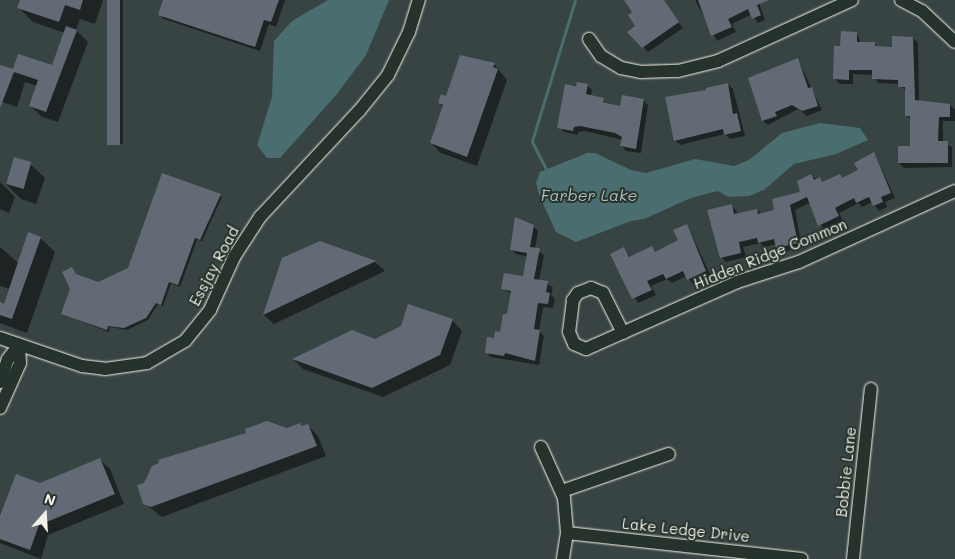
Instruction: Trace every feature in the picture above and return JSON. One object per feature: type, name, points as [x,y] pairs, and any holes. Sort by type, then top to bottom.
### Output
[{"type":"street","name":"Essjay Road","points":[[0,338],[82,366],[117,369],[147,363],[185,341],[210,310],[234,257],[260,217],[359,111],[388,75],[409,32],[419,0]]},
{"type":"street","points":[[818,0],[822,12]]},
{"type":"street","points":[[589,39],[601,56],[621,68],[640,72],[678,71],[718,61],[822,12],[852,0]]},
{"type":"street","points":[[901,0],[922,11],[955,42]]},
{"type":"street","name":"Hidden Ridge Common","points":[[623,333],[603,293],[591,288],[578,293],[573,300],[569,332],[574,344],[586,349],[623,333],[737,282],[792,265],[955,191]]},
{"type":"street","points":[[0,382],[8,359],[19,344]]},
{"type":"street","points":[[0,404],[12,388],[20,363],[19,344]]},
{"type":"street","name":"Bobbie Lane","points":[[853,559],[871,389]]},
{"type":"street","points":[[541,448],[562,491],[567,533],[563,559]]},
{"type":"street","points":[[562,491],[669,454]]},
{"type":"street","name":"Lake Ledge Drive","points":[[567,533],[802,559]]},
{"type":"water","points":[[328,0],[389,0],[366,55],[337,94],[280,158],[267,158],[257,145],[272,97],[274,41],[292,21]]},
{"type":"water","name":"Farber Lake","points":[[820,123],[860,128],[868,140],[836,154],[794,164],[764,190],[749,196],[728,197],[718,191],[691,198],[644,219],[631,221],[576,242],[556,232],[539,195],[536,183],[540,172],[587,153],[595,153],[631,170],[646,173],[695,159],[734,166],[749,160],[782,133]]},
{"type":"building","points":[[20,0],[83,0],[80,10],[65,5],[59,22],[17,8]]},
{"type":"building","points":[[107,0],[120,0],[120,145],[107,145]]},
{"type":"building","points":[[163,0],[279,0],[271,22],[264,20],[255,47],[158,15]]},
{"type":"building","points":[[624,0],[664,0],[679,22],[642,48],[627,32],[635,26],[628,15],[632,12]]},
{"type":"building","points":[[698,0],[769,0],[757,5],[761,15],[752,19],[748,9],[728,19],[732,27],[711,36]]},
{"type":"building","points":[[66,26],[77,30],[46,112],[29,106],[38,80],[14,72],[0,108],[0,65],[13,69],[18,54],[52,65]]},
{"type":"building","points":[[841,31],[857,32],[857,42],[875,42],[875,46],[892,47],[892,36],[913,37],[915,100],[950,104],[950,117],[939,117],[938,141],[948,141],[948,163],[898,163],[898,146],[910,146],[910,116],[905,116],[905,87],[898,87],[898,80],[872,79],[872,70],[849,70],[849,80],[833,79],[834,46],[840,46]]},
{"type":"building","points":[[460,55],[495,63],[493,67],[498,69],[467,157],[430,143],[443,105],[438,103],[441,94],[446,96]]},
{"type":"building","points":[[798,58],[808,88],[812,87],[818,106],[802,111],[792,105],[775,112],[777,116],[762,121],[748,78]]},
{"type":"building","points":[[577,82],[588,84],[586,94],[604,98],[603,102],[620,106],[622,95],[644,99],[636,149],[620,146],[622,137],[615,133],[580,126],[574,127],[573,131],[557,128],[565,84],[576,86]]},
{"type":"building","points":[[728,83],[733,114],[737,113],[741,131],[724,135],[723,129],[674,141],[665,97],[706,90],[706,88]]},
{"type":"building","points":[[874,152],[891,193],[881,197],[883,202],[873,206],[869,197],[856,203],[854,198],[835,208],[839,216],[818,226],[807,197],[790,205],[798,243],[776,248],[774,239],[758,243],[757,238],[739,242],[741,253],[720,258],[707,210],[732,204],[734,214],[757,209],[758,214],[774,210],[772,199],[800,192],[797,181],[811,174],[814,180],[820,177],[822,182],[840,174],[842,178],[858,170],[854,163]]},
{"type":"building","points":[[14,157],[31,162],[24,189],[6,184]]},
{"type":"building","points":[[162,173],[221,194],[200,240],[195,238],[178,285],[169,282],[161,305],[156,303],[146,318],[124,328],[108,326],[107,330],[61,314],[70,289],[62,272],[72,267],[76,274],[98,282],[128,268]]},
{"type":"building","points":[[515,217],[534,225],[530,247],[540,248],[534,279],[548,281],[546,292],[550,293],[548,304],[538,303],[534,329],[540,330],[535,361],[505,353],[504,356],[485,353],[487,337],[494,338],[495,331],[500,332],[503,314],[507,314],[511,291],[501,289],[504,273],[523,276],[527,253],[510,250]]},
{"type":"building","points":[[687,224],[706,271],[687,280],[683,271],[666,279],[663,274],[647,281],[652,290],[632,299],[610,254],[624,247],[629,257],[652,246],[655,252],[678,240],[673,230]]},
{"type":"building","points":[[28,232],[41,237],[12,319],[0,315],[0,302],[4,304]]},
{"type":"building","points":[[320,241],[376,261],[263,315],[282,258]]},
{"type":"building","points":[[408,304],[453,319],[440,355],[372,388],[292,359],[352,330],[375,339],[401,326]]},
{"type":"building","points":[[267,421],[287,428],[300,423],[301,426],[308,424],[317,446],[151,507],[143,504],[137,485],[144,483],[152,466],[159,463],[158,460],[246,433],[245,429]]},
{"type":"building","points":[[100,458],[115,494],[39,525],[30,550],[0,539],[0,515],[16,474],[40,483]]},
{"type":"waterway","points":[[546,169],[532,141],[575,0]]}]
